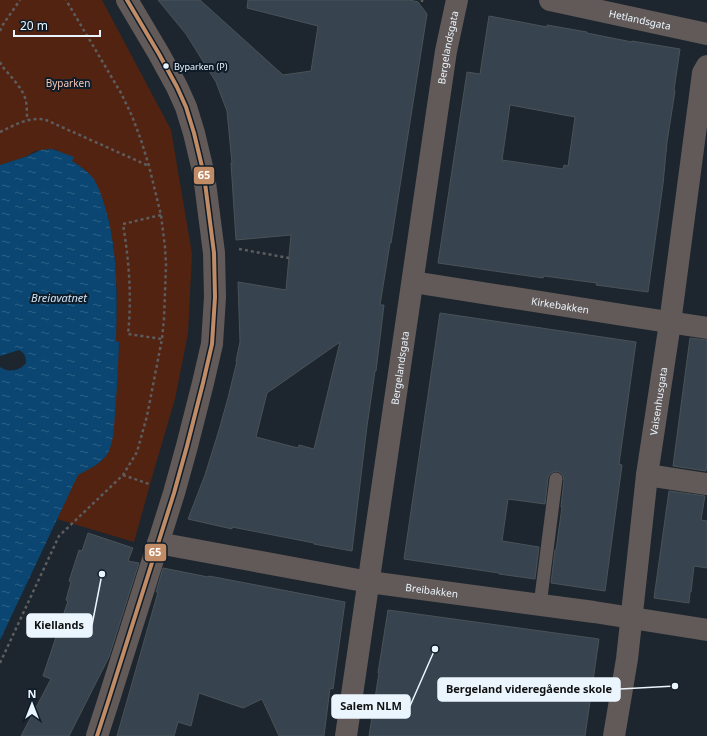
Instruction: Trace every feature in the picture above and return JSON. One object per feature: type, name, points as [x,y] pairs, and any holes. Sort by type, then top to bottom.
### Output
[{"type":"street","points":[[97,736],[174,493],[187,446],[212,344],[215,297],[214,252],[204,175],[194,133],[186,107],[177,87],[127,0]]},
{"type":"street","name":"Bergelandsgata","points":[[346,736],[446,51],[457,0]]},
{"type":"street","name":"Hetlandsgata","points":[[550,0],[707,34]]},
{"type":"street","name":"Vaisenhusgata","points":[[614,736],[627,659],[647,475],[670,322],[703,73],[707,66]]},
{"type":"street","name":"Kirkebakken","points":[[412,282],[707,328]]},
{"type":"street","points":[[647,475],[707,484]]},
{"type":"street","name":"Breibakken","points":[[158,543],[369,582],[632,618],[707,630]]},
{"type":"lane","points":[[540,605],[556,479]]},
{"type":"path","points":[[0,31],[20,0]]},
{"type":"path","points":[[0,663],[59,536],[123,475],[137,452],[151,398],[162,339],[166,294],[165,247],[161,215],[149,166],[132,116],[121,93],[66,0]]},
{"type":"path","points":[[0,62],[22,92],[27,106],[27,120]]},
{"type":"path","points":[[0,132],[27,120],[40,118],[149,166]]},
{"type":"path","points":[[161,215],[123,224],[129,279],[130,305],[128,334],[162,339]]},
{"type":"path","points":[[238,249],[289,258]]},
{"type":"path","points":[[123,475],[152,485]]},
{"type":"green space","name":"Byparken","points":[[0,0],[102,0],[171,130],[192,254],[188,333],[175,399],[134,542],[57,519],[78,474],[102,460],[108,453],[111,444],[119,342],[116,341],[117,295],[114,250],[108,217],[88,172],[57,150],[52,149],[35,151],[25,157],[0,165]]},
{"type":"water","name":"Breiavatnet","points":[[52,149],[74,157],[72,161],[93,178],[105,207],[109,223],[116,273],[116,341],[119,342],[114,428],[111,444],[105,457],[94,466],[78,475],[0,640],[0,367],[7,370],[21,368],[26,363],[26,359],[23,352],[19,350],[0,356],[0,165],[41,150]]},
{"type":"building","points":[[158,0],[200,0],[283,75],[311,71],[318,26],[247,8],[248,0],[410,0],[418,2],[427,14],[380,305],[384,305],[376,371],[367,426],[352,551],[232,527],[232,529],[188,519],[205,475],[219,430],[237,361],[240,342],[238,282],[286,290],[291,235],[236,240],[232,163],[227,111],[216,82],[186,34]],"holes":[[[340,342],[314,449],[299,445],[298,448],[256,437],[267,393]]]},
{"type":"building","points":[[489,16],[547,27],[547,25],[587,32],[632,42],[680,49],[648,292],[596,285],[597,283],[544,276],[543,278],[438,263],[467,72],[480,74]],"holes":[[[510,105],[575,117],[568,166],[564,165],[563,169],[502,160]]]},
{"type":"building","points":[[440,313],[636,342],[619,464],[622,465],[605,591],[551,583],[562,507],[564,480],[561,473],[557,471],[550,474],[548,478],[545,504],[508,499],[502,541],[539,547],[535,579],[404,559]]},
{"type":"building","points":[[690,338],[707,340],[706,471],[673,466]]},
{"type":"building","points":[[669,491],[705,496],[701,520],[707,521],[707,568],[694,566],[689,603],[654,598]]},
{"type":"building","points":[[88,533],[133,548],[128,561],[139,563],[109,657],[69,736],[21,736],[51,679],[43,676],[68,601],[66,600],[71,582],[69,581],[79,550],[82,551]]},
{"type":"building","points":[[163,568],[345,602],[333,689],[330,688],[324,736],[279,736],[262,699],[243,708],[199,693],[191,726],[178,722],[174,736],[117,736],[158,592],[156,592]]},
{"type":"building","points":[[388,610],[599,639],[585,736],[369,736]]},
{"type":"transit line","name":"65","points":[[97,736],[174,493],[187,446],[212,344],[215,297],[214,253],[204,175],[194,133],[186,107],[177,87],[127,0]]},
{"type":"place","name":"Byparken (P)","points":[[166,66]]},
{"type":"place","name":"Kiellands","points":[[102,574]]},
{"type":"place","name":"Salem NLM","points":[[435,649]]},
{"type":"place","name":"Bergeland videregående skole","points":[[675,686]]}]
